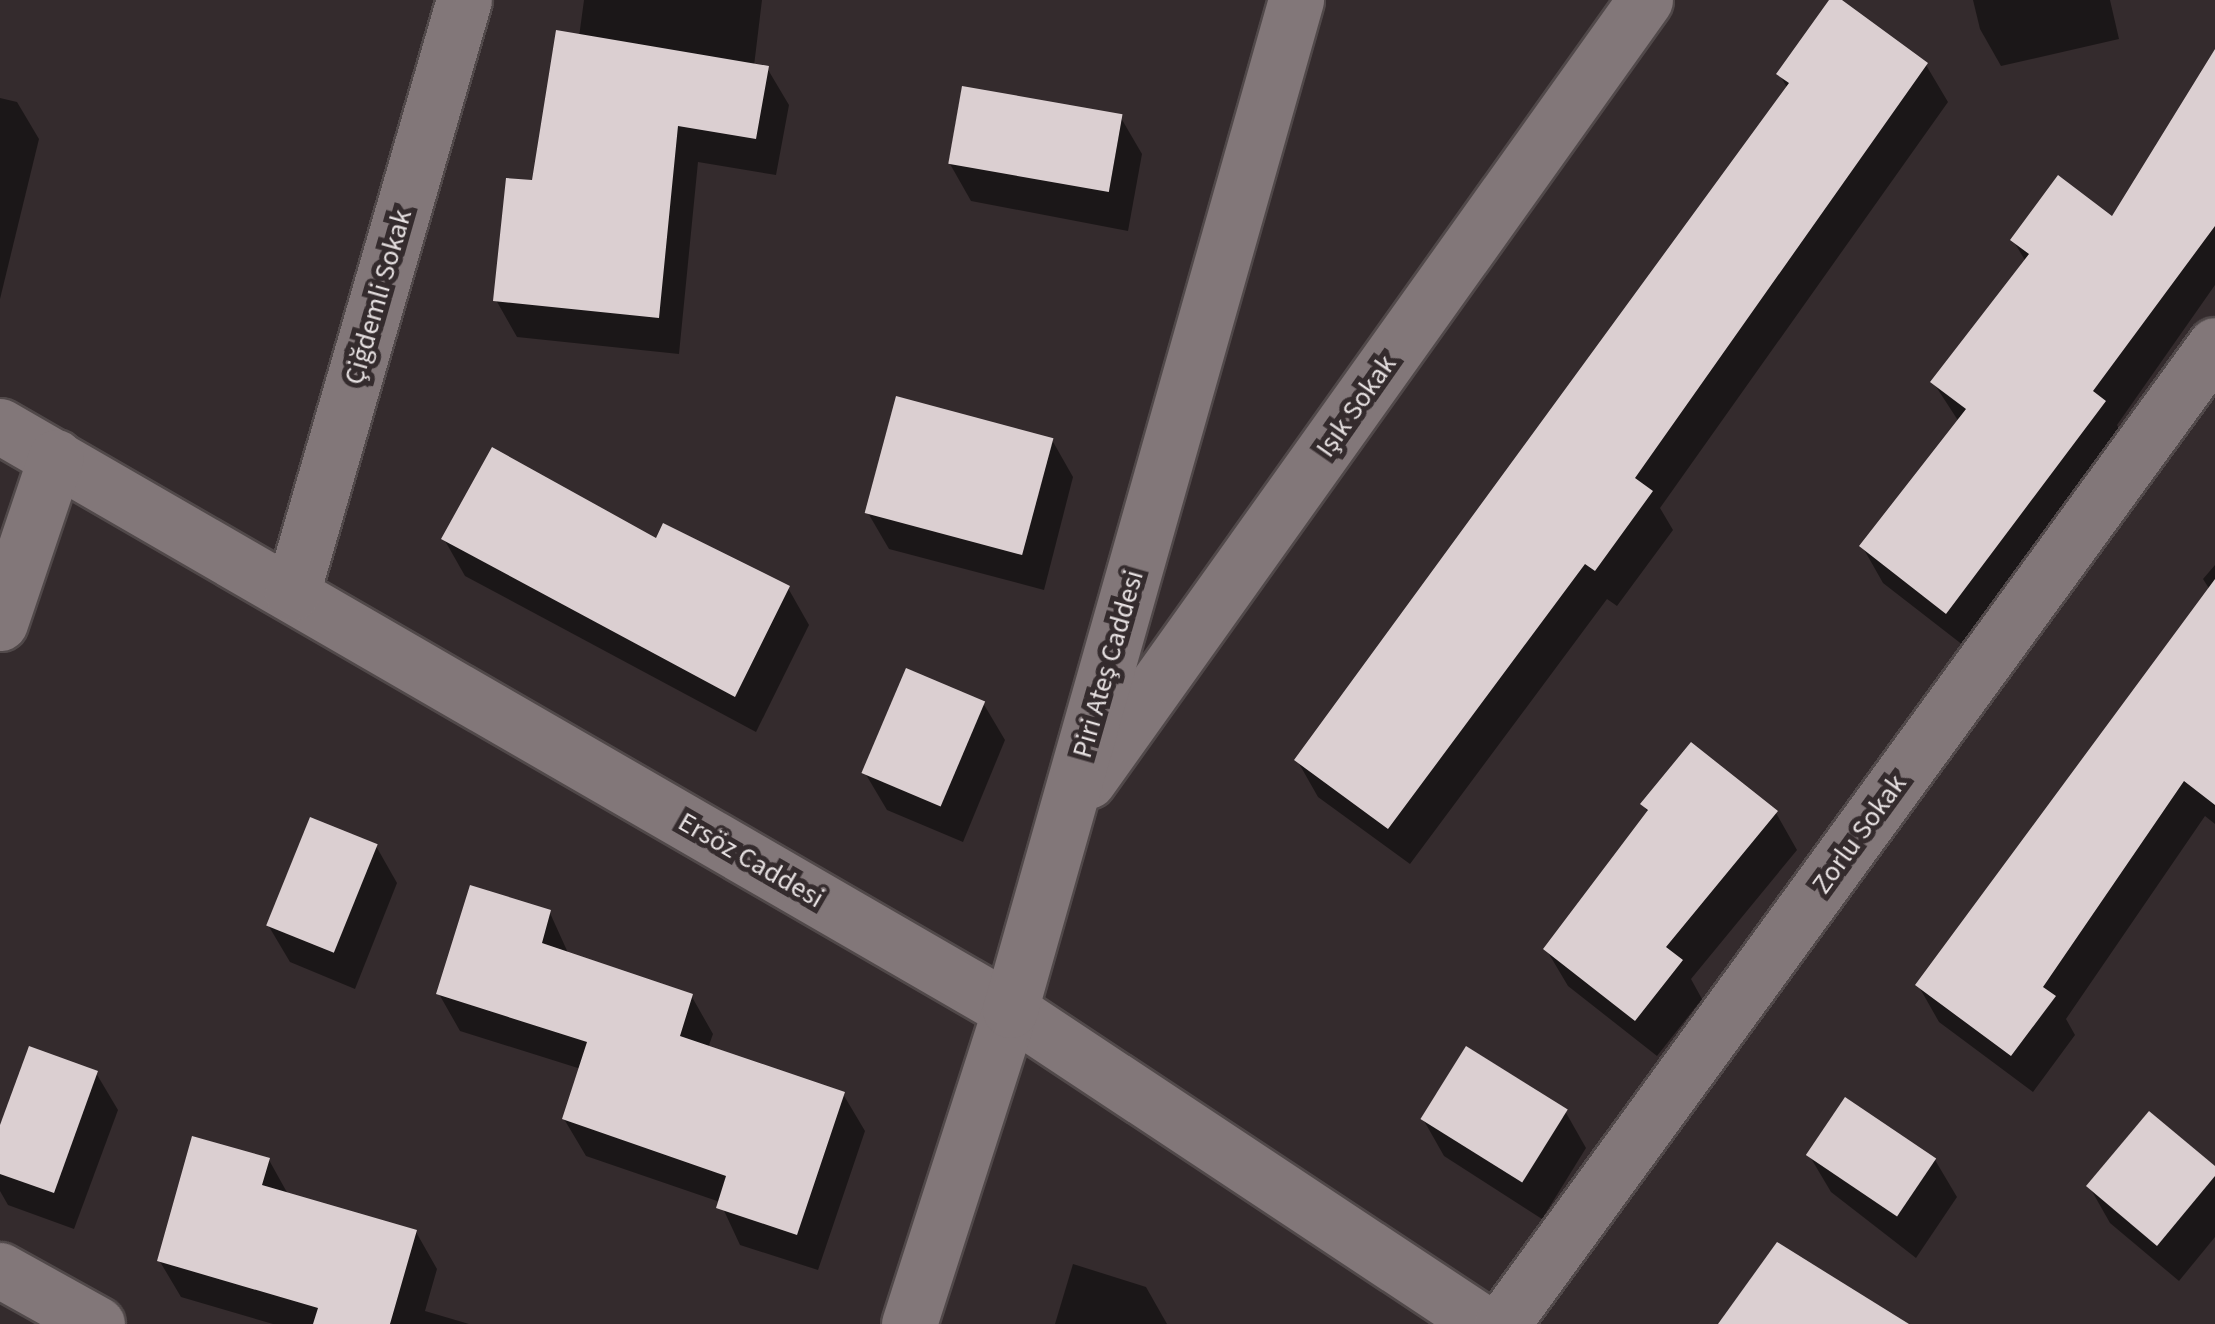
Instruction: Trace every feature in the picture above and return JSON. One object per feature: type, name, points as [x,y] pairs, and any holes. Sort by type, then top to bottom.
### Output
[{"type":"street","name":"Çiğdemli Sokak","points":[[292,594],[464,0]]},
{"type":"street","name":"Piri Ateş Caddesi","points":[[910,1324],[1010,1010],[1296,0]]},
{"type":"street","name":"Işık Sokak","points":[[1066,812],[1645,0]]},
{"type":"street","name":"Zorlu Sokak","points":[[1502,1324],[2215,344]]},
{"type":"street","name":"Ersöz Caddesi","points":[[0,426],[1010,1010],[1484,1324]]},
{"type":"street","points":[[0,623],[56,457]]},
{"type":"street","points":[[0,1270],[97,1324]]},
{"type":"building","points":[[1829,0],[1842,0],[1928,63],[1635,478],[1653,491],[1595,571],[1585,564],[1388,829],[1294,760],[1789,83],[1776,74]]},
{"type":"building","points":[[556,30],[769,66],[756,139],[678,126],[659,318],[493,301],[506,178],[532,180]]},
{"type":"building","points":[[2215,49],[2215,226],[2093,391],[2106,401],[1946,614],[1859,546],[1966,409],[1930,382],[2029,254],[2010,240],[2058,175],[2112,216]]},
{"type":"building","points":[[962,86],[1123,114],[1109,192],[948,164]]},
{"type":"building","points":[[896,396],[1053,438],[1022,555],[865,513]]},
{"type":"building","points":[[492,447],[656,538],[663,523],[790,586],[735,697],[441,539]]},
{"type":"building","points":[[2215,579],[2215,805],[2184,781],[2043,987],[2056,996],[2011,1056],[1915,985]]},
{"type":"building","points":[[906,668],[985,702],[941,807],[861,773]]},
{"type":"building","points":[[1691,742],[1778,811],[1666,947],[1683,960],[1635,1021],[1543,949],[1648,810],[1640,804]]},
{"type":"building","points":[[310,817],[378,844],[334,953],[266,925]]},
{"type":"building","points":[[470,885],[551,910],[542,943],[693,994],[680,1036],[845,1092],[797,1235],[716,1208],[726,1176],[562,1119],[587,1042],[436,994]]},
{"type":"building","points":[[29,1046],[98,1071],[54,1193],[0,1174],[0,1125]]},
{"type":"building","points":[[1466,1046],[1568,1110],[1522,1183],[1420,1119]]},
{"type":"building","points":[[1845,1097],[1936,1159],[1897,1217],[1806,1155]]},
{"type":"building","points":[[2149,1111],[2215,1166],[2215,1176],[2157,1246],[2086,1186]]},
{"type":"building","points":[[192,1136],[270,1158],[262,1185],[417,1230],[390,1324],[313,1324],[318,1308],[157,1261]]},
{"type":"building","points":[[1777,1242],[1909,1324],[1718,1324]]}]
